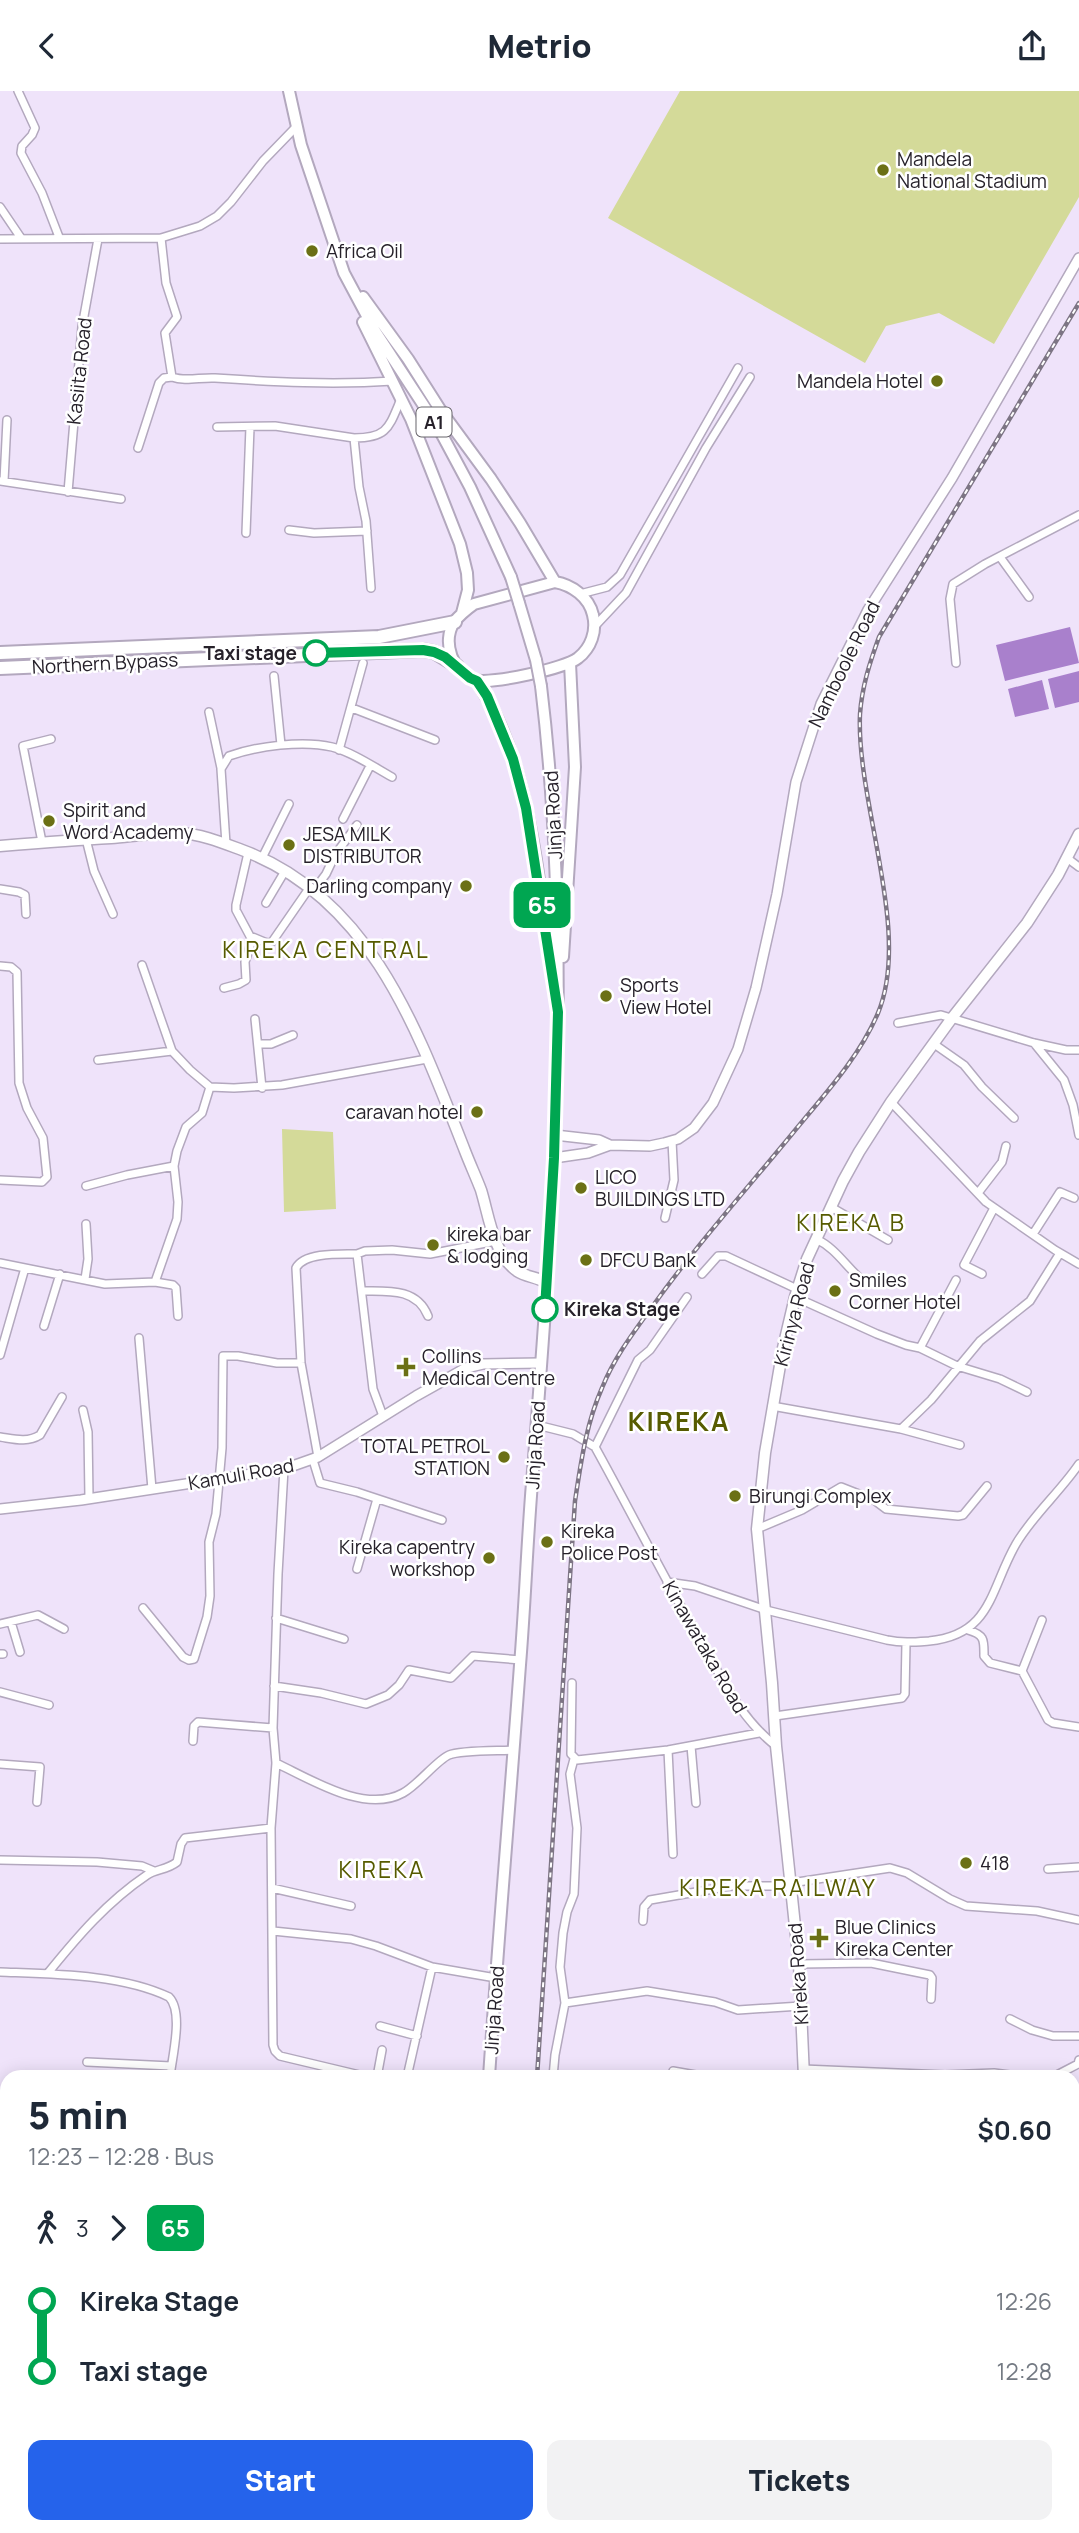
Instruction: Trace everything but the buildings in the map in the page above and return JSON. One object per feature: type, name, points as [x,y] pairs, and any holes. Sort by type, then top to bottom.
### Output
[{"type":"highway","name":"A1","points":[[289,91],[295,128],[344,273]]},
{"type":"highway","points":[[344,273],[357,310],[401,399],[460,544],[468,590],[449,644],[450,653],[457,666],[477,681],[496,681],[570,663],[578,659],[591,644],[595,626],[593,611],[580,594],[571,587],[555,582],[474,604],[458,619]]},
{"type":"highway","points":[[344,273],[408,359],[440,411],[491,479],[555,582]]},
{"type":"highway","name":"Jinja Road","points":[[344,273],[375,331],[439,429],[475,497],[511,577],[536,660],[550,765],[555,837],[558,1012],[554,1158],[521,1660],[489,2070]]},
{"type":"highway","name":"Northern Bypass","points":[[0,653],[379,637],[458,619]]},
{"type":"highway","name":"Northern Bypass","points":[[0,668],[423,650],[434,652],[457,666]]},
{"type":"highway","points":[[558,1012],[574,792],[570,663]]},
{"type":"highway","points":[[477,681],[487,696],[503,733],[526,808],[558,1012]]},
{"type":"main road","points":[[0,846],[180,833],[226,844],[262,858],[312,888],[351,925],[371,951],[401,1002],[477,1179],[496,1241],[508,1263],[515,1270],[547,1283]]},
{"type":"main road","name":"Kirinya Road","points":[[776,1746],[757,1529],[772,1406],[796,1293],[816,1239],[859,1153],[891,1102],[933,1044],[1027,923],[1079,834]]},
{"type":"main road","name":"Kireka Road","points":[[776,1746],[799,1964],[803,2070]]},
{"type":"street","points":[[18,91],[35,128],[22,146],[21,153],[41,193],[58,237]]},
{"type":"street","points":[[0,239],[161,237],[200,226],[217,216],[295,128]]},
{"type":"street","points":[[0,207],[22,238]]},
{"type":"street","points":[[161,237],[166,283],[177,317],[165,333],[172,377]]},
{"type":"street","name":"Kasiita Road","points":[[68,492],[82,327],[98,239]]},
{"type":"street","name":"Namboole Road","points":[[555,1135],[599,1140],[610,1145],[650,1146],[685,1135],[705,1116],[738,1049],[766,948],[796,782],[821,704],[868,610],[952,478],[1079,258]]},
{"type":"street","points":[[580,594],[607,587],[620,575],[738,369]]},
{"type":"street","points":[[595,626],[626,593],[706,448],[750,377]]},
{"type":"street","points":[[138,448],[159,383],[164,378],[341,385],[393,381]]},
{"type":"street","points":[[217,427],[275,426],[354,438],[380,435],[386,432],[401,399]]},
{"type":"street","points":[[6,420],[2,481],[121,499]]},
{"type":"street","points":[[246,533],[250,426]]},
{"type":"street","points":[[354,438],[367,531],[371,588]]},
{"type":"street","points":[[956,663],[950,599],[953,585],[985,563],[1079,515]]},
{"type":"street","points":[[289,530],[321,533],[367,531]]},
{"type":"street","points":[[1000,557],[1029,597]]},
{"type":"street","points":[[339,750],[363,663]]},
{"type":"street","points":[[274,676],[281,745]]},
{"type":"street","points":[[352,708],[435,740]]},
{"type":"street","points":[[209,712],[221,769],[226,844]]},
{"type":"street","points":[[42,842],[23,746],[51,739]]},
{"type":"street","points":[[221,769],[229,756],[245,750],[281,745],[328,747],[392,777]]},
{"type":"street","points":[[343,819],[370,766]]},
{"type":"street","points":[[262,858],[289,804]]},
{"type":"street","points":[[250,935],[271,943],[357,825]]},
{"type":"street","points":[[86,839],[94,871],[113,915]]},
{"type":"street","points":[[223,988],[239,985],[246,980],[245,962],[252,940],[236,910],[248,853]]},
{"type":"street","points":[[1067,858],[1079,867]]},
{"type":"street","points":[[266,903],[285,871]]},
{"type":"street","points":[[0,890],[25,895],[26,914]]},
{"type":"street","points":[[142,965],[172,1051],[210,1087],[262,1088],[427,1059]]},
{"type":"street","points":[[0,966],[11,967],[17,972],[19,1083],[27,1108],[43,1138],[47,1177],[42,1182],[0,1180]]},
{"type":"street","points":[[898,1023],[935,1014],[1034,1043],[1079,1050]]},
{"type":"street","points":[[255,1019],[262,1088]]},
{"type":"street","points":[[258,1044],[271,1044],[293,1035]]},
{"type":"street","points":[[1034,1043],[1064,1080],[1073,1105],[1079,1135]]},
{"type":"street","points":[[933,1044],[964,1065],[1014,1118]]},
{"type":"street","points":[[98,1060],[172,1051]]},
{"type":"street","points":[[155,1282],[177,1219],[174,1166],[183,1132],[202,1112],[210,1087]]},
{"type":"street","points":[[891,1102],[994,1207],[1079,1264]]},
{"type":"street","points":[[665,1218],[674,1180],[671,1141]]},
{"type":"street","points":[[554,1158],[588,1153],[610,1145]]},
{"type":"street","points":[[978,1193],[1002,1162],[1006,1146]]},
{"type":"street","points":[[86,1187],[127,1175],[174,1166]]},
{"type":"street","points":[[1033,1234],[1059,1192],[1074,1198]]},
{"type":"street","points":[[831,1207],[888,1240]]},
{"type":"street","points":[[982,1274],[964,1265],[994,1207]]},
{"type":"street","points":[[85,1279],[88,1259],[86,1224]]},
{"type":"street","points":[[816,1239],[830,1247],[864,1282]]},
{"type":"street","points":[[442,1520],[320,1483],[301,1363],[297,1264],[310,1258],[365,1251],[392,1250],[430,1254],[496,1241]]},
{"type":"street","points":[[901,1429],[931,1400],[979,1341],[1030,1301],[1060,1253]]},
{"type":"street","points":[[358,1254],[373,1389],[383,1416]]},
{"type":"street","points":[[702,1274],[718,1256],[726,1256],[877,1334],[920,1348],[957,1366],[1000,1379],[1027,1392]]},
{"type":"street","points":[[0,1263],[106,1284],[155,1282],[173,1285],[176,1289],[178,1315]]},
{"type":"street","points":[[0,1355],[25,1268]]},
{"type":"street","points":[[44,1326],[60,1273]]},
{"type":"street","points":[[920,1348],[956,1280]]},
{"type":"street","points":[[362,1291],[406,1293],[414,1296],[428,1315]]},
{"type":"street","points":[[537,1425],[573,1434],[595,1447],[638,1360],[650,1350],[687,1297]]},
{"type":"street","points":[[139,1338],[152,1489]]},
{"type":"street","points":[[143,1608],[183,1657],[194,1659],[207,1617],[210,1596],[209,1542],[216,1514],[222,1448],[223,1356],[276,1363],[301,1363]]},
{"type":"street","name":"Kamuli Road","points":[[0,1509],[284,1469],[315,1459],[383,1416],[466,1369],[483,1364],[541,1363]]},
{"type":"street","points":[[466,1369],[469,1382]]},
{"type":"street","points":[[0,1437],[25,1441],[34,1439],[40,1435],[62,1397]]},
{"type":"street","points":[[772,1406],[901,1429],[960,1445]]},
{"type":"street","points":[[83,1410],[88,1432],[89,1498]]},
{"type":"street","name":"Kinawataka Road","points":[[595,1447],[736,1704],[759,1733],[776,1746]]},
{"type":"street","points":[[667,1582],[695,1586],[824,1626],[906,1643],[944,1639],[968,1630],[991,1598],[1016,1545],[1079,1464]]},
{"type":"street","points":[[284,1469],[274,1686],[276,1763],[271,1828],[273,2045],[275,2052],[288,2058],[339,2070]]},
{"type":"street","points":[[757,1529],[802,1510],[841,1487],[874,1500],[886,1509],[958,1516],[963,1515],[987,1486]]},
{"type":"street","points":[[357,1569],[377,1499]]},
{"type":"street","points":[[0,1624],[38,1615],[64,1629]]},
{"type":"street","points":[[276,1618],[344,1639]]},
{"type":"street","points":[[1022,1671],[1042,1620]]},
{"type":"street","points":[[10,1622],[20,1652]]},
{"type":"street","points":[[968,1630],[985,1640],[984,1656],[990,1663],[1022,1671],[1048,1720],[1079,1727]]},
{"type":"street","points":[[775,1716],[902,1698],[905,1694],[906,1643]]},
{"type":"street","points":[[274,1686],[321,1693],[366,1704],[388,1695],[409,1670],[445,1678],[454,1676],[473,1656],[521,1660]]},
{"type":"street","points":[[554,2070],[565,2003],[560,1954],[566,1912],[574,1894],[578,1828],[570,1774],[574,1759],[571,1755],[572,1683]]},
{"type":"street","points":[[0,1692],[49,1705]]},
{"type":"street","points":[[193,1741],[194,1726],[198,1722],[273,1728]]},
{"type":"street","points":[[574,1759],[668,1750],[759,1733]]},
{"type":"street","points":[[691,1746],[695,1804]]},
{"type":"street","points":[[276,1763],[331,1789],[374,1801],[386,1800],[403,1793],[450,1754],[514,1750]]},
{"type":"street","points":[[668,1750],[673,1854]]},
{"type":"street","points":[[0,1764],[40,1767],[37,1802]]},
{"type":"street","points":[[48,1973],[110,1903],[153,1871],[167,1869],[177,1862],[185,1838],[271,1828]]},
{"type":"street","points":[[0,1860],[97,1862],[142,1866],[153,1871]]},
{"type":"street","points":[[1048,1869],[1079,1867]]},
{"type":"street","points":[[643,1921],[644,1907],[650,1900],[733,1886],[791,1885],[890,1868],[914,1877],[967,1906],[1037,1911],[1079,1920]]},
{"type":"street","points":[[272,1888],[351,1906]]},
{"type":"street","points":[[273,1931],[365,1942],[432,1967],[496,1978]]},
{"type":"street","points":[[799,1964],[870,1963],[928,1974],[932,1978],[931,1999]]},
{"type":"street","points":[[409,2070],[432,1967]]},
{"type":"street","points":[[0,1972],[48,1973],[99,1979],[169,1997],[173,2000],[177,2014],[171,2070]]},
{"type":"street","points":[[565,2003],[647,1991],[715,2002],[738,2010],[802,2006]]},
{"type":"street","points":[[1010,2019],[1032,2030],[1053,2036],[1079,2036]]},
{"type":"street","points":[[380,2026],[417,2036]]},
{"type":"street","points":[[378,2070],[382,2050]]},
{"type":"street","points":[[88,2062],[171,2066]]},
{"type":"green space","points":[[680,91],[1079,91],[1079,197],[994,344],[939,313],[886,326],[865,363],[608,218]]},
{"type":"green space","points":[[282,1129],[333,1132],[336,1209],[284,1212]]},
{"type":"shaded area","points":[[1070,627],[1079,663],[1005,681],[996,645]]},
{"type":"shaded area","points":[[1079,671],[1079,702],[1055,708],[1048,679]]},
{"type":"shaded area","points":[[1042,680],[1049,709],[1015,717],[1008,689]]},
{"type":"railway","points":[[537,2070],[575,1501],[592,1415],[612,1366],[638,1326],[703,1241],[840,1076],[861,1046],[878,1013],[887,980],[889,944],[886,906],[861,749],[860,714],[867,674],[879,637],[1079,303]]},
{"type":"bus line","name":"65","points":[[316,653],[423,650],[445,657],[477,681],[487,696],[513,759],[526,808],[558,1012],[554,1158],[545,1309]]},
{"type":"place","name":"Mandela National Stadium","points":[[883,170]]},
{"type":"place","name":"Africa Oil","points":[[312,251]]},
{"type":"place","name":"Mandela Hotel","points":[[937,381]]},
{"type":"place","name":"Taxi stage","points":[[316,653]]},
{"type":"place","name":"Spirit and Word Academy","points":[[49,821]]},
{"type":"place","name":"JESA MILK DISTRIBUTOR","points":[[289,845]]},
{"type":"place","name":"Darling company","points":[[466,886]]},
{"type":"place","name":"Sports View Hotel","points":[[606,996]]},
{"type":"place","name":"caravan hotel","points":[[477,1112]]},
{"type":"place","name":"LICO BUILDINGS LTD","points":[[581,1188]]},
{"type":"place","name":"kireka bar & lodging","points":[[433,1245]]},
{"type":"place","name":"DFCU Bank","points":[[586,1260]]},
{"type":"place","name":"Smiles Corner Hotel","points":[[835,1291]]},
{"type":"place","name":"Kireka Stage","points":[[545,1309]]},
{"type":"place","name":"Collins Medical Centre","points":[[406,1367]]},
{"type":"place","name":"TOTAL PETROL STATION","points":[[504,1457]]},
{"type":"place","name":"Birungi Complex","points":[[735,1496]]},
{"type":"place","name":"Kireka Police Post","points":[[547,1542]]},
{"type":"place","name":"Kireka capentry workshop","points":[[489,1558]]},
{"type":"place","name":"418","points":[[966,1863]]},
{"type":"place","name":"Blue Clinics Kireka Center","points":[[819,1938]]},
{"type":"district","name":"KIREKA CENTRAL","points":[[326,949]]},
{"type":"district","name":"KIREKA B","points":[[851,1222]]},
{"type":"district","name":"KIREKA","points":[[679,1421]]},
{"type":"district","name":"KIREKA","points":[[382,1869]]},
{"type":"district","name":"KIREKA RAILWAY","points":[[778,1887]]}]
